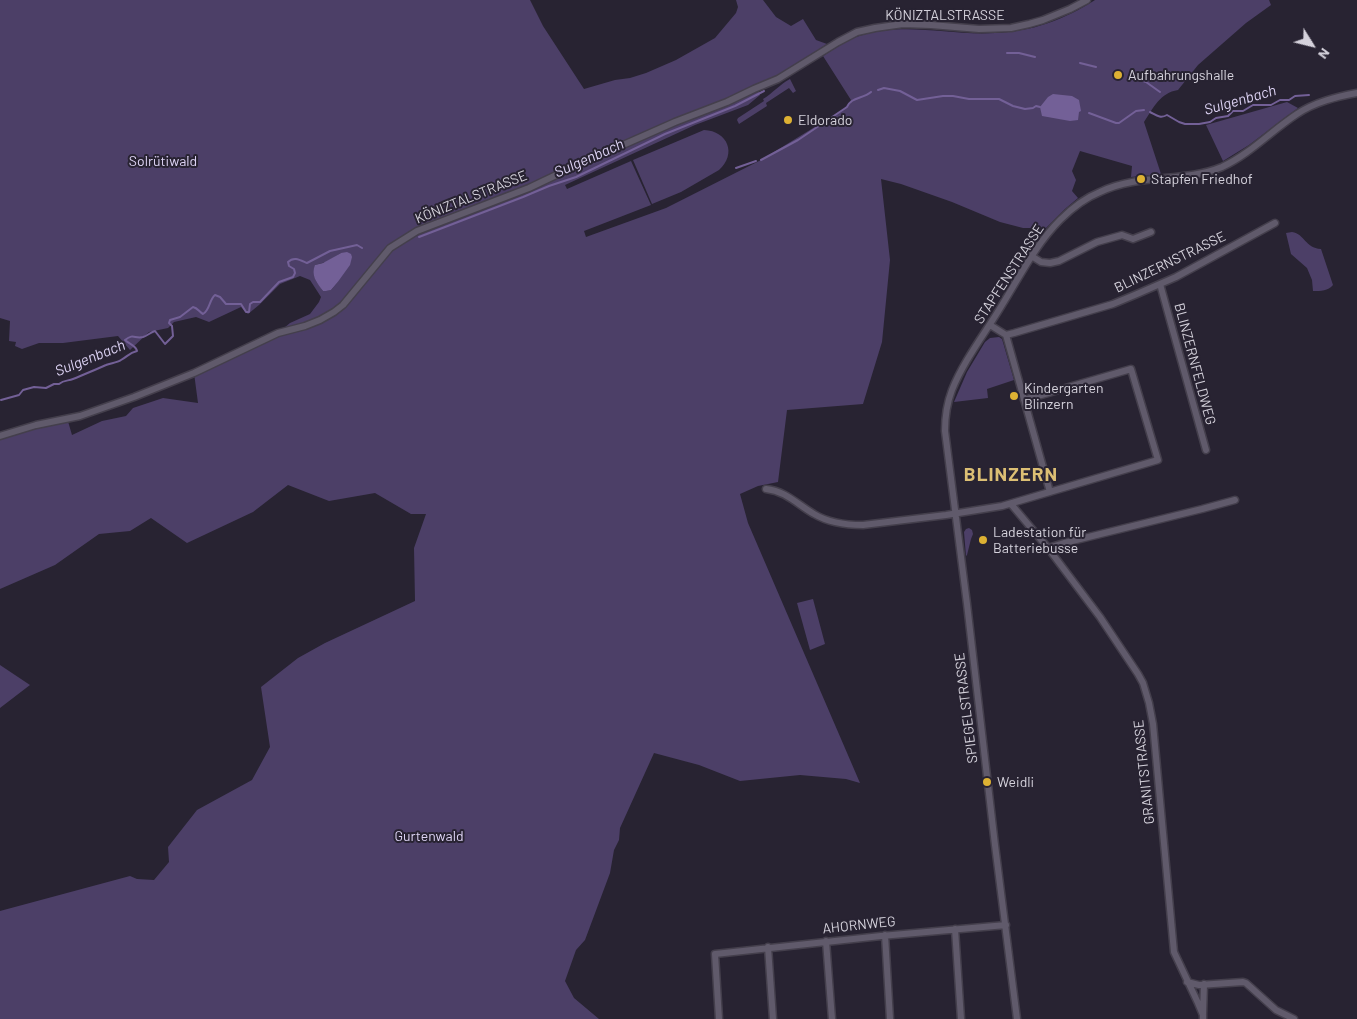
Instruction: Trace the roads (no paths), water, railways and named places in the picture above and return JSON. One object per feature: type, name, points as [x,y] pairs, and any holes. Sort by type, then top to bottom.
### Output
[{"type":"street","name":"KÖNIZTALSTRASSE","points":[[0,436],[36,425],[80,416],[134,397],[194,373],[278,333],[320,320],[343,305],[390,248],[411,234],[529,188],[675,122],[727,102],[754,88],[778,79],[857,32],[882,26],[903,24],[979,29],[1011,28],[1043,20],[1086,0]]},
{"type":"street","name":"STAPFENSTRASSE","points":[[956,514],[945,430],[946,412],[956,380],[1042,242],[1059,221],[1077,205],[1093,195],[1125,183],[1198,174],[1222,167],[1242,156],[1306,109],[1329,99],[1357,93]]},
{"type":"street","name":"BLINZERNSTRASSE","points":[[1006,335],[1113,304],[1160,284],[1275,223]]},
{"type":"street","points":[[1033,257],[1041,262],[1050,264],[1097,242],[1122,235],[1133,239],[1151,232]]},
{"type":"street","name":"BLINZERNFELDWEG","points":[[1160,284],[1206,450]]},
{"type":"street","points":[[990,325],[1006,335],[1050,492]]},
{"type":"street","points":[[766,489],[784,494],[816,515],[829,521],[850,525],[863,525],[956,514],[1011,504],[1158,460],[1131,369],[1024,400]]},
{"type":"street","points":[[1048,548],[1235,500]]},
{"type":"street","name":"GRANITSTRASSE","points":[[1011,504],[1048,548],[1100,617],[1143,683],[1153,724],[1174,952],[1203,1017]]},
{"type":"street","name":"SPIEGELSTRASSE","points":[[956,514],[1017,1019]]},
{"type":"street","name":"AHORNWEG","points":[[719,1019],[715,954],[885,935],[1006,925]]},
{"type":"street","points":[[955,929],[961,1019]]},
{"type":"street","points":[[885,935],[890,1019]]},
{"type":"street","points":[[826,941],[832,1019]]},
{"type":"street","points":[[768,948],[773,1019]]},
{"type":"street","points":[[1187,982],[1199,985],[1246,983],[1276,1010],[1294,1019]]},
{"type":"street","points":[[1203,1017],[1204,984]]},
{"type":"waterway","points":[[1007,53],[1019,53],[1035,57]]},
{"type":"waterway","points":[[1080,63],[1096,67]]},
{"type":"waterway","points":[[1135,78],[1146,82],[1160,92]]},
{"type":"waterway","name":"Sulgenbach","points":[[884,88],[900,91],[917,100],[953,96],[969,99],[999,99],[1013,106],[1025,109],[1036,106],[1040,107]]},
{"type":"waterway","name":"Sulgenbach","points":[[878,90],[884,88]]},
{"type":"waterway","name":"Sulgenbach","points":[[419,237],[576,177],[665,134],[735,106],[764,91]]},
{"type":"waterway","points":[[761,160],[798,140],[847,107],[851,101],[871,92]]},
{"type":"waterway","name":"Sulgenbach","points":[[1150,112],[1160,117],[1167,115],[1185,124],[1199,124],[1228,116],[1233,111],[1243,111],[1253,105],[1271,105],[1280,100],[1289,100],[1295,96],[1309,95]]},
{"type":"waterway","name":"Sulgenbach","points":[[1089,113],[1119,123],[1136,111],[1144,110]]},
{"type":"waterway","points":[[736,168],[756,161]]},
{"type":"waterway","name":"Sulgenbach","points":[[1,400],[19,395],[23,390],[34,387],[46,388],[59,384],[119,361],[137,351],[134,346],[125,340],[130,337],[143,337],[155,331],[165,344],[173,336],[172,326],[169,323],[170,320],[180,317],[193,307],[203,314],[215,295],[220,297],[226,304],[241,304],[246,312],[249,312],[250,304],[260,302],[279,282],[293,277],[294,269],[289,266],[288,262],[293,259],[307,263],[330,251],[357,245],[362,248]]},
{"type":"place","name":"Aufbahrungshalle","points":[[1118,75]]},
{"type":"place","name":"Eldorado","points":[[788,120]]},
{"type":"place","name":"Stapfen Friedhof","points":[[1141,179]]},
{"type":"place","name":"Kindergarten Blinzern","points":[[1014,396]]},
{"type":"place","name":"Ladestation für Batteriebusse","points":[[983,540]]},
{"type":"place","name":"Weidli","points":[[987,782]]},
{"type":"district","name":"BLINZERN","points":[[1011,475]]},
{"type":"park label","name":"Solrütiwald","points":[[163,161]]},
{"type":"park label","name":"Gurtenwald","points":[[429,836]]}]
